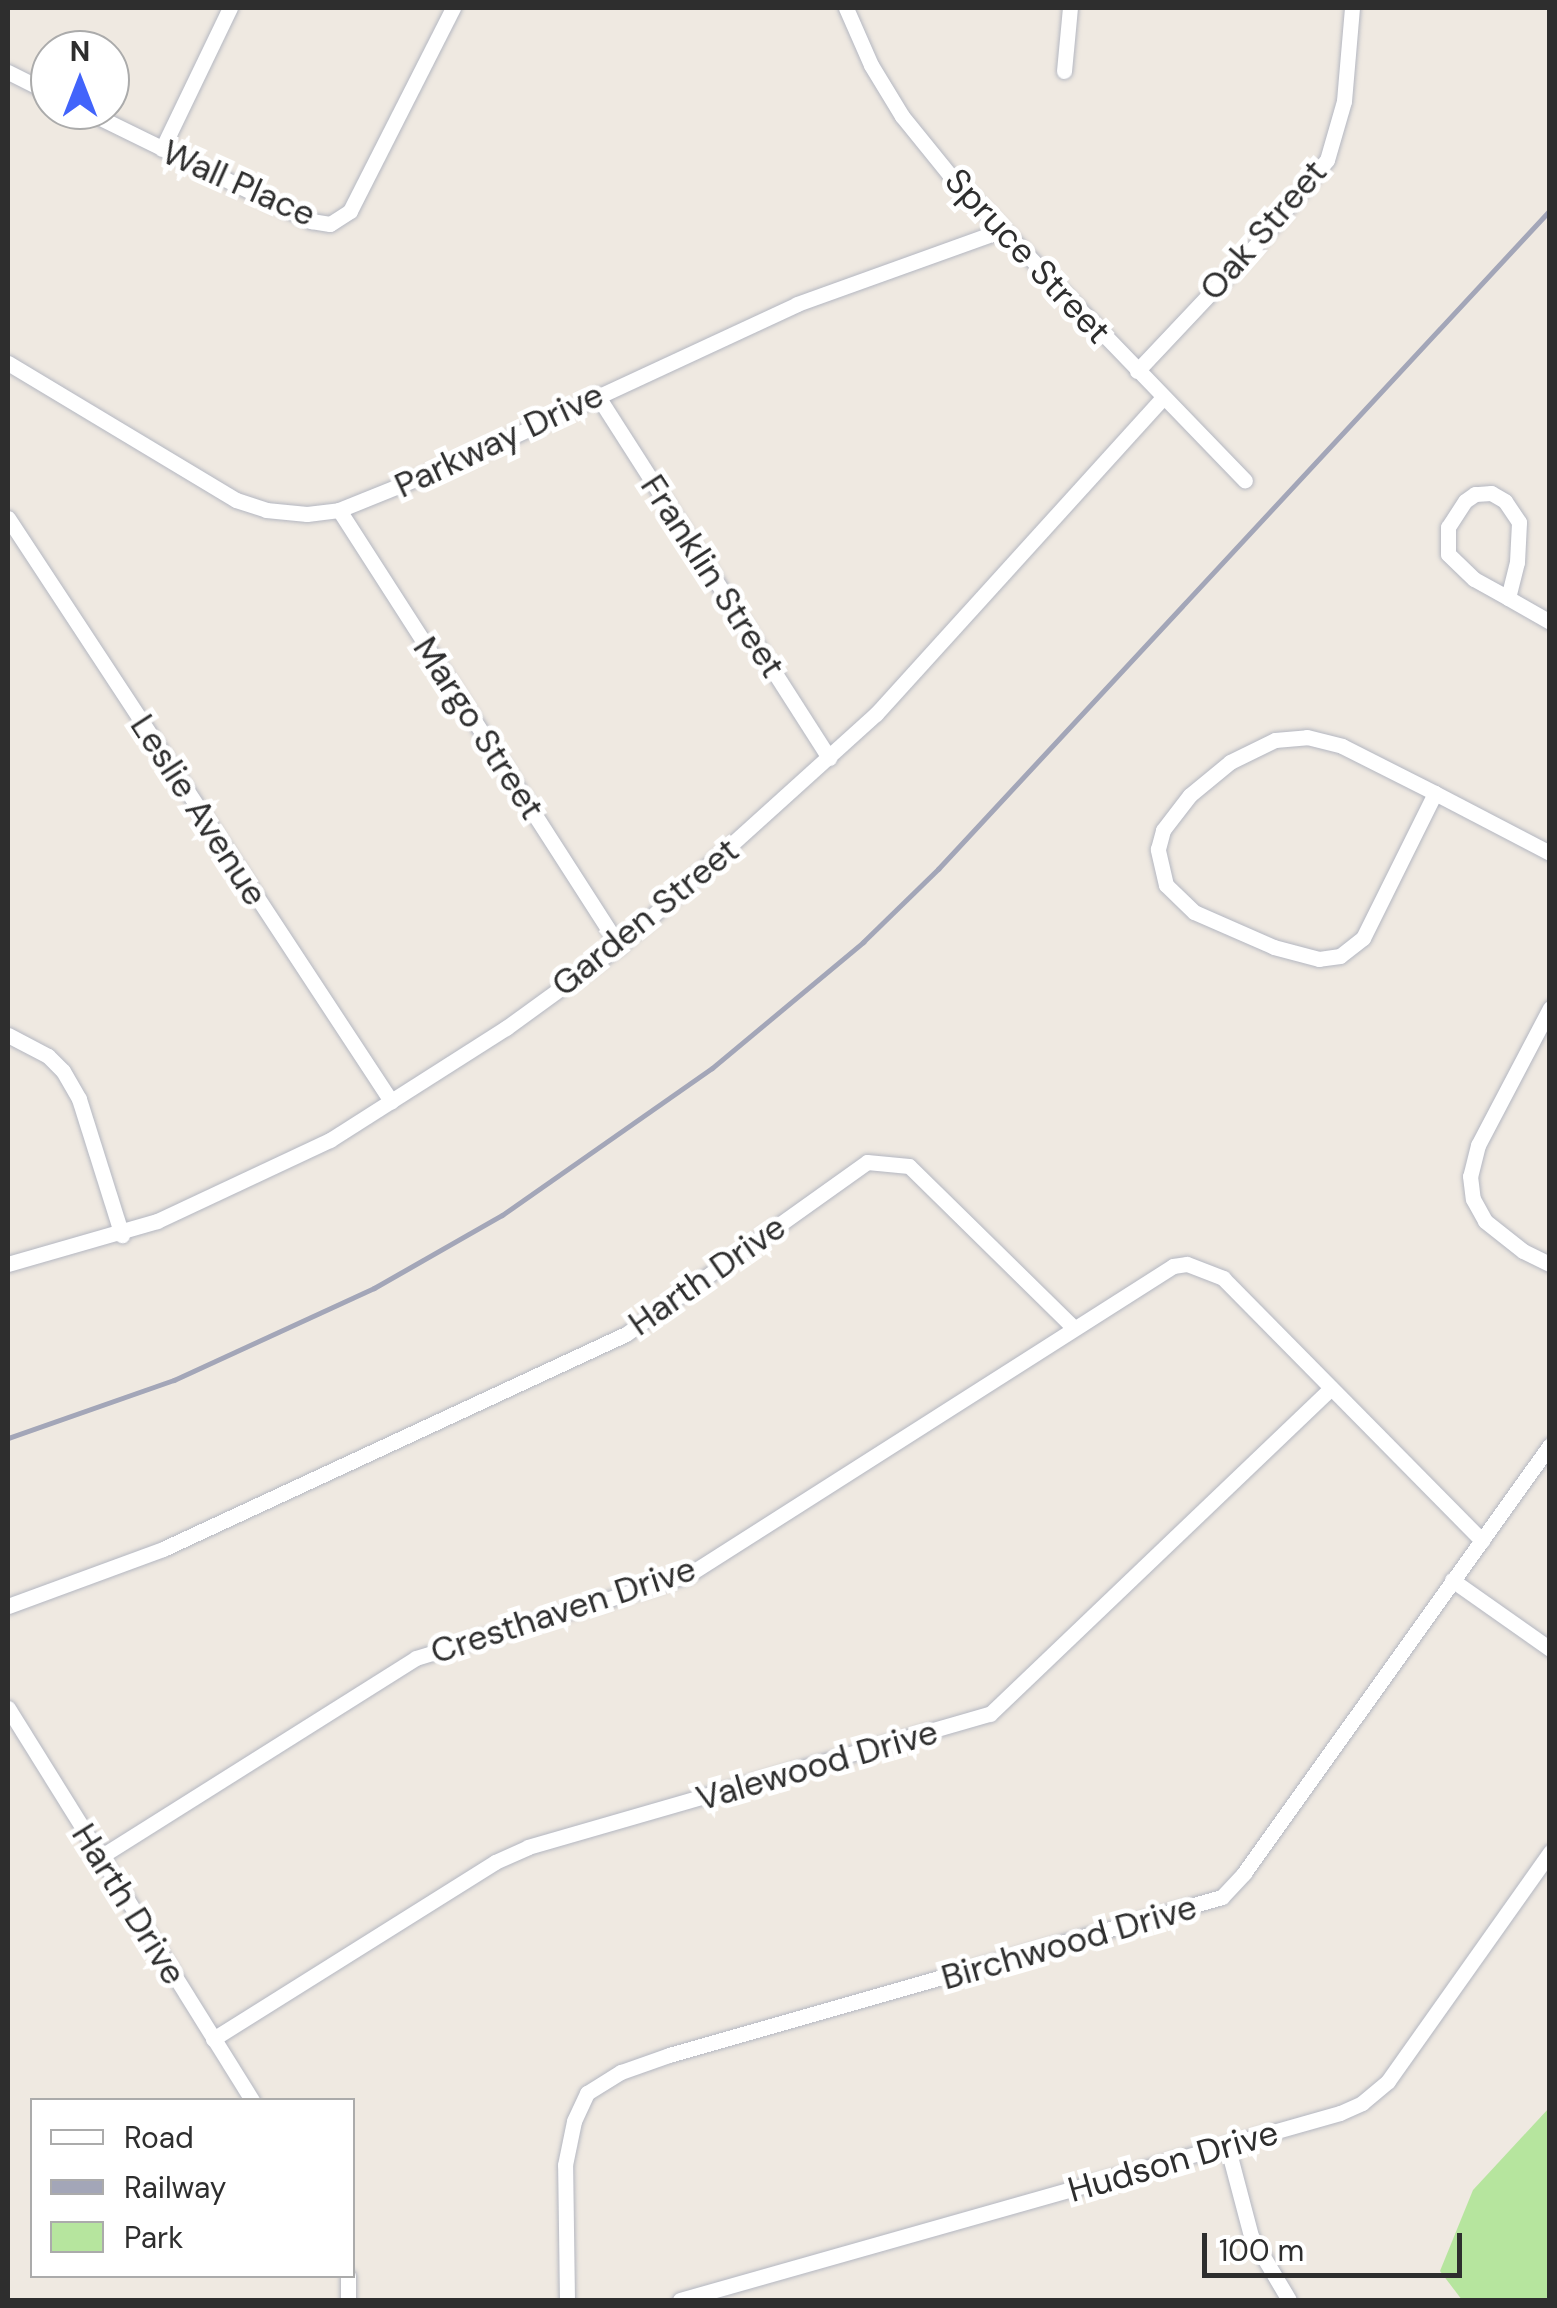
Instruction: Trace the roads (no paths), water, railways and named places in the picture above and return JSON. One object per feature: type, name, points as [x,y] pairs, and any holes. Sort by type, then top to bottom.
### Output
[{"type":"street","points":[[162,149],[230,8]]},
{"type":"street","name":"Wall Place","points":[[124,130],[311,221],[330,224],[340,220],[364,184],[453,8]]},
{"type":"street","name":"Spruce Street","points":[[846,8],[871,65],[902,116],[1002,230],[1245,480]]},
{"type":"street","points":[[1064,71],[1070,8]]},
{"type":"street","name":"Oak Street","points":[[1137,372],[1255,246],[1327,160],[1344,101],[1352,8]]},
{"type":"street","name":"Parkway Drive","points":[[8,363],[236,500],[266,510],[307,514],[339,510],[453,464],[797,304],[1002,230]]},
{"type":"street","name":"Franklin Street","points":[[597,395],[829,758]]},
{"type":"street","name":"Garden Street","points":[[8,1264],[122,1235],[252,1179],[330,1140],[506,1028],[619,946],[876,714],[1163,398]]},
{"type":"street","points":[[1508,598],[1517,562],[1519,522],[1505,501],[1491,493],[1476,494],[1465,501],[1448,527],[1448,554],[1458,568],[1508,598],[1550,622]]},
{"type":"street","name":"Margo Street","points":[[339,510],[619,946]]},
{"type":"street","name":"Leslie Avenue","points":[[8,518],[391,1101]]},
{"type":"street","points":[[1435,793],[1362,938],[1340,956],[1319,959],[1222,926],[1176,898],[1162,876],[1158,849],[1163,830],[1190,795],[1230,762],[1276,740],[1308,737],[1342,746],[1435,793],[1550,852]]},
{"type":"street","points":[[1550,1008],[1478,1145],[1470,1176],[1473,1199],[1485,1221],[1522,1252],[1550,1264]]},
{"type":"street","points":[[8,1034],[48,1056],[71,1085],[122,1235]]},
{"type":"street","name":"Harth Drive","points":[[8,1606],[164,1549],[626,1334],[868,1162],[910,1166],[1073,1327]]},
{"type":"street","points":[[1073,1327],[1161,1270],[1187,1264],[1223,1278],[1482,1541]]},
{"type":"street","name":"Cresthaven Drive","points":[[100,1857],[416,1658],[688,1575],[1073,1327]]},
{"type":"street","name":"Valewood Drive","points":[[213,2039],[495,1862],[528,1847],[990,1714],[1330,1389]]},
{"type":"street","name":"Birchwood Drive","points":[[566,2300],[565,2166],[574,2122],[587,2093],[602,2080],[669,2055],[1222,1897],[1244,1873],[1550,1446]]},
{"type":"street","points":[[1452,1580],[1550,1649]]},
{"type":"street","name":"Harth Drive","points":[[8,1708],[251,2098]]},
{"type":"street","name":"Hudson Drive","points":[[680,2300],[1340,2113],[1362,2102],[1388,2080],[1550,1852]]},
{"type":"street","points":[[1226,2146],[1251,2236],[1289,2300]]},
{"type":"railway","points":[[8,1438],[174,1380],[374,1288],[502,1215],[712,1068],[863,942],[938,869],[1550,210]]}]
